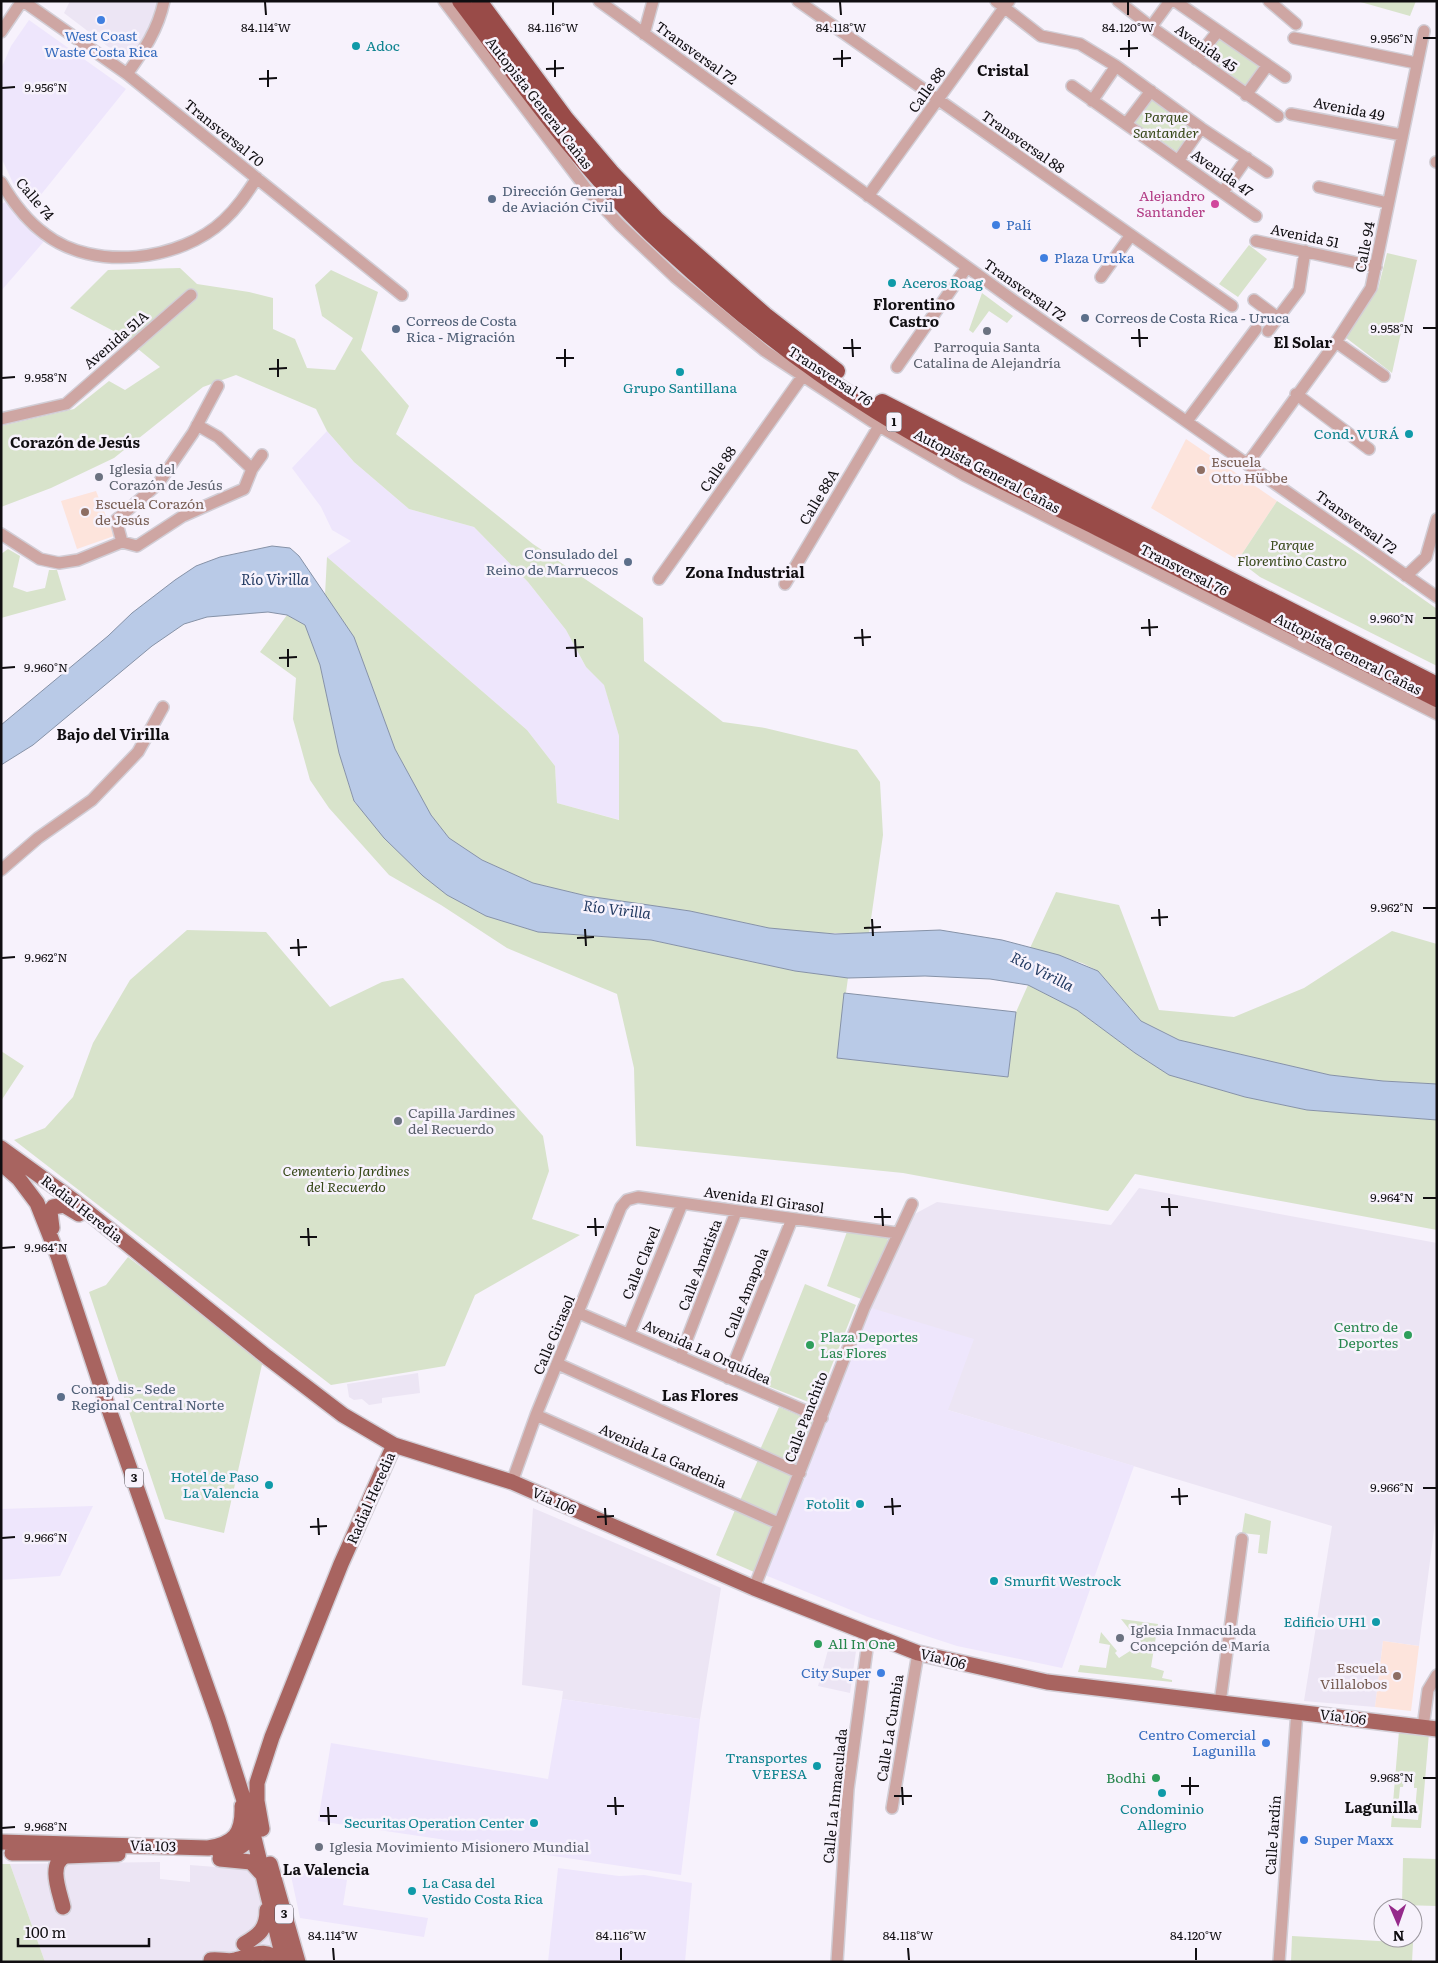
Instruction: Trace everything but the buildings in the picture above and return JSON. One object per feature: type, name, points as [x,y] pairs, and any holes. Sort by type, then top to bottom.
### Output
[{"type":"highway","name":"Autopista General Cañas","points":[[460,1],[558,129],[649,232],[763,331],[815,370],[876,412],[972,465],[1437,699]]},
{"type":"highway","name":"Autopista General Cañas","points":[[479,1],[566,118],[618,179],[664,226],[764,315],[821,361],[883,403],[1437,685]]},
{"type":"main road","name":"Radial Heredia","points":[[1,1148],[73,1200],[262,1352],[358,1425],[394,1446],[341,1564],[272,1737],[260,1773],[257,1793],[258,1812],[270,1866],[298,1962]]},
{"type":"main road","name":"Radial Heredia","points":[[1,1163],[15,1175],[36,1203],[58,1256],[106,1401],[218,1719],[253,1836],[276,1936],[284,1962]]},
{"type":"main road","points":[[58,1256],[50,1219],[53,1207],[58,1204],[71,1208],[221,1325],[262,1352]]},
{"type":"main road","name":"Vía 106","points":[[394,1446],[512,1482],[754,1588],[918,1653],[1047,1682],[1433,1727]]},
{"type":"main road","points":[[218,1719],[239,1764],[251,1772],[260,1773]]},
{"type":"main road","name":"Vía 103","points":[[1,1842],[208,1848],[226,1844],[236,1836],[242,1822],[242,1805],[235,1773]]},
{"type":"main road","points":[[253,1836],[258,1812]]},
{"type":"main road","name":"Vía 103","points":[[1,1853],[38,1851],[228,1852],[239,1848],[253,1836]]},
{"type":"main road","points":[[1,1847],[19,1843],[38,1851],[61,1843]]},
{"type":"main road","points":[[192,1852],[210,1859],[245,1860],[256,1866],[263,1875]]},
{"type":"main road","points":[[63,1907],[55,1869],[62,1858],[138,1853]]},
{"type":"main road","points":[[244,1944],[255,1938],[264,1929],[267,1917],[266,1891]]},
{"type":"main road","points":[[276,1936],[286,1944],[291,1962]]},
{"type":"main road","points":[[211,1960],[234,1961],[264,1952],[275,1957],[280,1962]]},
{"type":"street","points":[[1,32],[22,1]]},
{"type":"street","name":"Transversal 70","points":[[22,1],[127,74],[402,295]]},
{"type":"street","points":[[127,74],[149,44],[160,21],[164,1]]},
{"type":"street","name":"Transversal 76","points":[[444,1],[562,158],[620,225],[682,283],[765,351],[879,426],[964,475],[1437,714]]},
{"type":"street","name":"Transversal 72","points":[[599,1],[967,267],[1248,463],[1437,598]]},
{"type":"street","points":[[644,34],[653,1]]},
{"type":"street","name":"Transversal 88","points":[[798,1],[1232,306]]},
{"type":"street","name":"Avenida 45","points":[[1118,1],[1151,28],[1278,116]]},
{"type":"street","points":[[1151,28],[1170,1]]},
{"type":"street","points":[[1175,1],[1285,77]]},
{"type":"street","points":[[1269,1],[1296,24]]},
{"type":"street","points":[[1003,3],[1041,36],[1080,44],[1116,66],[1201,128],[1267,172]]},
{"type":"street","name":"Calle 88","points":[[868,196],[938,100],[1003,3]]},
{"type":"street","points":[[1196,59],[1218,31]]},
{"type":"street","name":"Calle 94","points":[[1248,463],[1296,394],[1336,342],[1371,288],[1424,31]]},
{"type":"street","points":[[1294,38],[1416,63]]},
{"type":"street","points":[[1092,101],[1116,66]]},
{"type":"street","points":[[1246,95],[1267,66]]},
{"type":"street","name":"Avenida 47","points":[[1072,86],[1256,216]]},
{"type":"street","points":[[1126,124],[1151,91]]},
{"type":"street","name":"Avenida 49","points":[[1291,114],[1402,135]]},
{"type":"street","points":[[1178,161],[1201,128]]},
{"type":"street","points":[[1223,192],[1247,158]]},
{"type":"street","name":"Calle 74","points":[[1,182],[17,206],[46,235],[70,247],[96,255],[123,258],[177,248],[201,236],[223,220],[242,201],[257,178]]},
{"type":"street","points":[[1319,188],[1388,203]]},
{"type":"street","points":[[1101,277],[1131,235]]},
{"type":"street","name":"Avenida 51","points":[[1256,241],[1376,266]]},
{"type":"street","points":[[1268,331],[1299,290],[1305,251]]},
{"type":"street","points":[[896,367],[967,267]]},
{"type":"street","name":"Avenida 51A","points":[[1,419],[66,404],[191,295]]},
{"type":"street","points":[[1254,300],[1278,318]]},
{"type":"street","points":[[1187,421],[1256,328]]},
{"type":"street","points":[[1336,342],[1384,376]]},
{"type":"street","name":"Calle 88","points":[[658,580],[802,377]]},
{"type":"street","points":[[122,542],[116,520],[158,484],[197,425],[218,386]]},
{"type":"street","points":[[1296,394],[1369,449]]},
{"type":"street","points":[[197,425],[218,437],[252,469]]},
{"type":"street","name":"Calle 88A","points":[[785,584],[879,426]]},
{"type":"street","points":[[1,534],[40,559],[59,563],[78,560],[122,542],[137,546],[183,516],[244,489],[252,469],[262,455]]},
{"type":"street","points":[[1406,576],[1426,557],[1437,519]]},
{"type":"street","points":[[1,870],[38,838],[92,800],[138,752],[163,707]]},
{"type":"street","name":"Avenida El Girasol","points":[[626,1200],[638,1197],[898,1233]]},
{"type":"street","name":"Calle Girasol","points":[[512,1482],[536,1416],[621,1207],[626,1200]]},
{"type":"street","name":"Calle Clavel","points":[[629,1334],[682,1204]]},
{"type":"street","name":"Calle Panchito","points":[[754,1588],[778,1523],[800,1473],[867,1303],[912,1204]]},
{"type":"street","name":"Calle Amatista","points":[[680,1356],[736,1212]]},
{"type":"street","name":"Calle Amapola","points":[[728,1378],[792,1219]]},
{"type":"street","name":"Avenida La Orquídea","points":[[579,1313],[822,1418]]},
{"type":"street","points":[[558,1364],[800,1473]]},
{"type":"street","name":"Avenida La Gardenia","points":[[536,1416],[778,1523]]},
{"type":"street","points":[[1220,1703],[1242,1539]]},
{"type":"street","name":"Calle La Inmaculada","points":[[837,1962],[848,1789],[869,1634]]},
{"type":"street","name":"Calle La Cumbia","points":[[892,1808],[918,1653]]},
{"type":"street","points":[[1433,1727],[1428,1690],[1437,1676]]},
{"type":"street","name":"Calle Jardín","points":[[1279,1962],[1297,1711]]},
{"type":"shaded area","points":[[70,1],[162,1],[158,20],[132,58],[128,59],[123,58],[64,13]]},
{"type":"shaded area","points":[[29,20],[126,89],[31,207],[13,183],[1,157],[1,69],[11,46]]},
{"type":"shaded area","points":[[8,201],[46,239],[1,291],[1,204]]},
{"type":"shaded area","points":[[327,431],[354,462],[409,509],[474,527],[528,582],[566,630],[586,667],[604,684],[619,736],[620,820],[557,803],[555,766],[527,730],[327,557],[351,541],[332,530],[321,507],[292,468]]},
{"type":"shaded area","name":"Escuela Otto Hübbe","points":[[1186,439],[1277,501],[1238,560],[1151,508]]},
{"type":"shaded area","name":"Escuela Corazón de Jesús","points":[[96,491],[114,536],[77,549],[61,501]]},
{"type":"shaded area","points":[[1139,1188],[1437,1243],[1437,1507],[1419,1646],[1383,1641],[1375,1707],[1304,1701],[1332,1526],[948,1410],[868,1307],[909,1217],[937,1202],[1111,1225]]},
{"type":"shaded area","points":[[868,1307],[974,1339],[948,1410],[1134,1466],[1062,1668],[957,1646],[868,1617],[765,1575]]},
{"type":"shaded area","points":[[418,1373],[420,1393],[382,1398],[382,1403],[369,1405],[362,1399],[354,1400],[349,1397],[347,1384]]},
{"type":"shaded area","points":[[93,1506],[60,1576],[1,1580],[1,1509]]},
{"type":"shaded area","points":[[533,1508],[721,1588],[700,1719],[562,1699],[563,1691],[522,1685]]},
{"type":"shaded area","name":"Escuela Villalobos","points":[[1383,1641],[1419,1646],[1411,1711],[1375,1707]]},
{"type":"shaded area","points":[[830,1643],[856,1651],[850,1693],[818,1686]]},
{"type":"shaded area","points":[[562,1699],[700,1719],[681,1875],[318,1821],[331,1743],[548,1779]]},
{"type":"shaded area","points":[[160,1862],[160,1879],[190,1882],[190,1865],[254,1870],[276,1962],[45,1962],[10,1864]]},
{"type":"shaded area","points":[[558,1868],[619,1876],[644,1875],[692,1883],[685,1962],[548,1962]]},
{"type":"shaded area","points":[[290,1871],[347,1880],[343,1905],[428,1918],[424,1937],[300,1918]]},
{"type":"green space","points":[[1357,1],[1416,1],[1410,16]]},
{"type":"green space","points":[[1219,36],[1263,67],[1247,89],[1204,58]]},
{"type":"green space","name":"Parque Santander","points":[[1152,96],[1197,128],[1179,153],[1134,122]]},
{"type":"green space","points":[[1249,245],[1267,259],[1238,297],[1219,284]]},
{"type":"green space","points":[[1387,253],[1417,260],[1392,373],[1345,337],[1378,289]]},
{"type":"green space","points":[[180,268],[197,284],[249,292],[273,298],[273,329],[295,339],[307,368],[335,370],[353,338],[322,316],[315,285],[331,270],[378,292],[361,350],[409,406],[396,434],[533,544],[643,618],[644,661],[723,722],[765,728],[857,750],[880,782],[883,835],[869,933],[802,933],[690,911],[587,896],[533,883],[482,860],[449,838],[431,815],[395,749],[354,637],[325,595],[327,557],[527,730],[555,766],[557,803],[619,820],[619,736],[604,685],[586,667],[566,630],[528,582],[474,527],[409,509],[354,462],[327,431],[316,409],[236,375],[203,387],[114,458],[51,488],[1,507],[1,426],[74,409],[109,381],[125,390],[160,367],[121,335],[70,308],[108,270]]},
{"type":"green space","points":[[982,293],[1013,316],[1007,323],[989,311],[973,333],[969,330]]},
{"type":"green space","name":"Parque Florentino Castro","points":[[1277,501],[1362,556],[1437,609],[1437,666],[1260,577],[1238,560]]},
{"type":"green space","points":[[8,549],[20,556],[13,587],[27,592],[45,588],[49,570],[57,570],[66,600],[1,618],[1,554]]},
{"type":"green space","points":[[287,615],[305,625],[320,665],[339,753],[354,802],[447,895],[486,916],[538,932],[651,940],[795,971],[848,978],[837,1058],[1008,1077],[1016,1012],[1028,985],[1077,1010],[1135,1053],[1169,1075],[1245,1097],[1307,1110],[1437,1120],[1437,1230],[1135,1174],[1108,1211],[903,1173],[636,1146],[634,1068],[617,994],[507,948],[441,905],[389,875],[329,808],[310,780],[293,719],[296,678],[260,652]]},
{"type":"green space","points":[[1056,892],[1119,905],[1159,1010],[1234,1017],[1304,988],[1392,931],[1437,944],[1437,1084],[1383,1081],[1330,1075],[1179,1040],[1141,1021],[1098,971],[1082,963],[1030,948]]},
{"type":"green space","name":"Cementerio Jardines del Recuerdo","points":[[187,930],[266,932],[330,1007],[382,982],[403,978],[543,1136],[549,1171],[532,1219],[580,1235],[475,1295],[445,1366],[331,1385],[14,1140],[45,1128],[73,1097],[93,1043],[130,980]]},
{"type":"green space","points":[[1,1051],[24,1066],[1,1101]]},
{"type":"green space","points":[[848,1229],[887,1236],[888,1241],[864,1300],[827,1286]]},
{"type":"green space","points":[[128,1257],[263,1360],[224,1533],[165,1519],[89,1292],[106,1285]]},
{"type":"green space","name":"Plaza Deportes Las Flores","points":[[805,1284],[856,1305],[816,1405],[765,1385]]},
{"type":"green space","points":[[779,1407],[817,1423],[797,1469],[759,1452]]},
{"type":"green space","points":[[758,1460],[796,1476],[776,1521],[738,1505]]},
{"type":"green space","points":[[735,1510],[774,1527],[754,1572],[716,1555]]},
{"type":"green space","points":[[1245,1513],[1271,1521],[1267,1554],[1258,1553],[1260,1535],[1242,1533]]},
{"type":"green space","points":[[1121,1619],[1158,1624],[1151,1667],[1164,1671],[1162,1678],[1172,1680],[1172,1682],[1078,1672],[1080,1665],[1106,1668],[1110,1645],[1099,1643],[1101,1632],[1117,1651],[1115,1653],[1119,1658],[1141,1644]]},
{"type":"green space","points":[[1399,1731],[1429,1733],[1421,1828],[1391,1827]],"holes":[[[1404,1780],[1414,1781],[1414,1788],[1417,1788],[1415,1810],[1419,1810],[1418,1820],[1394,1818],[1394,1809],[1398,1809],[1400,1787],[1403,1787]]]},
{"type":"green space","points":[[1403,1858],[1437,1859],[1437,1906],[1423,1906],[1423,1898],[1402,1898]]},
{"type":"green space","points":[[1,1864],[10,1864],[45,1962],[1,1962]]},
{"type":"green space","points":[[1292,1936],[1373,1941],[1373,1948],[1413,1948],[1412,1962],[1291,1962]]},
{"type":"water","name":"Río Virilla","points":[[272,546],[290,548],[299,556],[354,637],[395,749],[431,815],[449,838],[482,860],[533,883],[587,896],[690,911],[769,928],[835,934],[940,930],[1002,940],[1059,955],[1098,971],[1141,1021],[1179,1040],[1330,1075],[1383,1081],[1437,1084],[1437,1120],[1307,1110],[1245,1097],[1169,1075],[1135,1053],[1077,1010],[1028,985],[990,979],[925,976],[848,978],[795,971],[651,940],[538,932],[486,916],[447,895],[423,876],[384,838],[354,801],[339,753],[320,665],[305,625],[287,615],[268,612],[207,617],[184,624],[152,646],[33,745],[1,765],[1,725],[108,636],[132,613],[196,566],[220,557]]},
{"type":"water","points":[[844,993],[1016,1012],[1008,1077],[837,1058]]},
{"type":"place","name":"West Coast Waste Costa Rica","points":[[101,20]]},
{"type":"place","name":"Adoc","points":[[356,46]]},
{"type":"place","name":"Dirección General de Aviación Civil","points":[[492,199]]},
{"type":"place","name":"Alejandro Santander","points":[[1215,204]]},
{"type":"place","name":"Palí","points":[[996,225]]},
{"type":"place","name":"Plaza Uruka","points":[[1044,258]]},
{"type":"place","name":"Aceros Roag","points":[[892,283]]},
{"type":"place","name":"Correos de Costa Rica - Uruca","points":[[1085,318]]},
{"type":"place","name":"Correos de Costa Rica - Migración","points":[[396,329]]},
{"type":"place","name":"Parroquia Santa Catalina de Alejandría","points":[[987,331]]},
{"type":"place","name":"Grupo Santillana","points":[[680,372]]},
{"type":"place","name":"Cond. VURÁ","points":[[1409,434]]},
{"type":"place","name":"Escuela Otto Hübbe","points":[[1201,470]]},
{"type":"place","name":"Iglesia del Corazón de Jesús","points":[[99,477]]},
{"type":"place","name":"Escuela Corazón de Jesús","points":[[85,512]]},
{"type":"place","name":"Consulado del Reino de Marruecos","points":[[628,562]]},
{"type":"place","name":"Capilla Jardines del Recuerdo","points":[[398,1121]]},
{"type":"place","name":"Centro de Deportes","points":[[1408,1335]]},
{"type":"place","name":"Plaza Deportes Las Flores","points":[[810,1345]]},
{"type":"place","name":"Conapdis - Sede Regional Central Norte","points":[[61,1397]]},
{"type":"place","name":"Hotel de Paso La Valencia","points":[[269,1485]]},
{"type":"place","name":"Fotolit","points":[[860,1504]]},
{"type":"place","name":"Smurfit Westrock","points":[[994,1581]]},
{"type":"place","name":"Edificio UH1","points":[[1376,1622]]},
{"type":"place","name":"Iglesia Inmaculada Concepción de María","points":[[1120,1638]]},
{"type":"place","name":"All In One","points":[[818,1644]]},
{"type":"place","name":"City Super","points":[[881,1673]]},
{"type":"place","name":"Escuela Villalobos","points":[[1397,1676]]},
{"type":"place","name":"Centro Comercial Lagunilla","points":[[1266,1743]]},
{"type":"place","name":"Transportes VEFESA","points":[[817,1766]]},
{"type":"place","name":"Bodhi","points":[[1156,1778]]},
{"type":"place","name":"Condominio Allegro","points":[[1162,1793]]},
{"type":"place","name":"Securitas Operation Center","points":[[534,1823]]},
{"type":"place","name":"Super Maxx","points":[[1304,1840]]},
{"type":"place","name":"Iglesia Movimiento Misionero Mundial","points":[[319,1847]]},
{"type":"place","name":"La Casa del Vestido Costa Rica","points":[[412,1891]]},
{"type":"district","name":"Cristal","points":[[1003,71]]},
{"type":"district","name":"Florentino Castro","points":[[914,314]]},
{"type":"district","name":"El Solar","points":[[1303,343]]},
{"type":"district","name":"Corazón de Jesús","points":[[75,443]]},
{"type":"district","name":"Zona Industrial","points":[[745,573]]},
{"type":"district","name":"Bajo del Virilla","points":[[113,735]]},
{"type":"district","name":"Las Flores","points":[[700,1396]]},
{"type":"district","name":"Lagunilla","points":[[1381,1808]]},
{"type":"district","name":"La Valencia","points":[[326,1870]]}]
